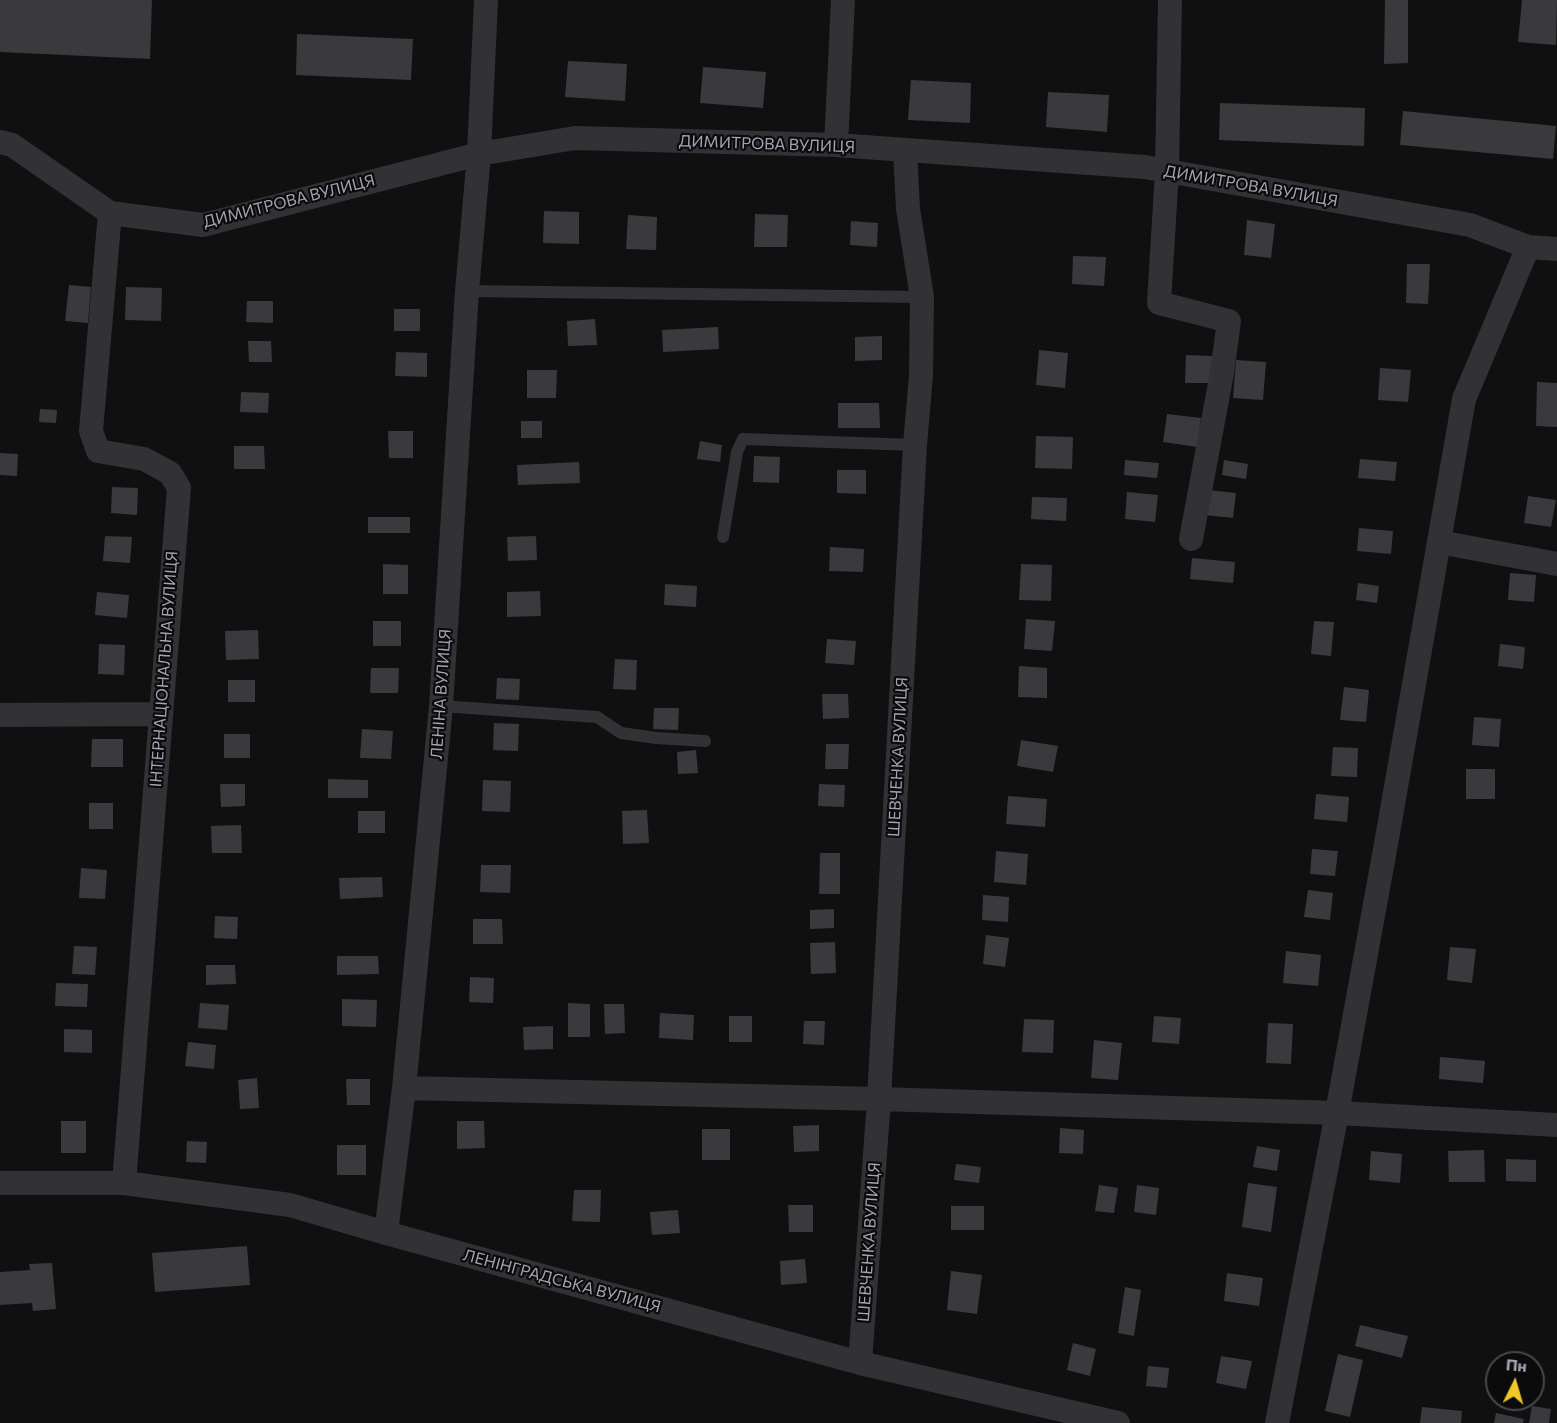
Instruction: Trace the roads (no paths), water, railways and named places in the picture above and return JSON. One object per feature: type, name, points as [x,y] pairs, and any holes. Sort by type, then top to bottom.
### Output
[{"type":"street","name":"ЛЕНІНА ВУЛИЦЯ","points":[[386,1233],[404,1088],[441,706],[467,291],[479,154],[486,0]]},
{"type":"street","points":[[836,145],[843,0]]},
{"type":"street","points":[[1170,0],[1167,171],[1159,303],[1229,321],[1222,373],[1191,539]]},
{"type":"street","name":"ДИМИТРОВА ВУЛИЦЯ","points":[[0,142],[12,146],[110,213],[203,225],[479,154],[575,138],[836,145],[1145,166],[1470,225],[1548,243]]},
{"type":"street","name":"ШЕВЧЕНКА ВУЛИЦЯ","points":[[860,1363],[879,1099],[915,445],[921,375],[922,297],[908,209],[905,151]]},
{"type":"street","name":"ІНТЕРНАЦІОНАЛЬНА ВУЛИЦЯ","points":[[110,213],[91,431],[98,451],[144,459],[170,473],[179,488],[124,1183]]},
{"type":"street","points":[[1277,1423],[1337,1113],[1464,399],[1548,243]]},
{"type":"street","points":[[1439,543],[1557,564]]},
{"type":"street","points":[[0,714],[161,714]]},
{"type":"street","points":[[404,1088],[1337,1113],[1557,1125]]},
{"type":"street","name":"ЛЕНІНГРАДСЬКА ВУЛИЦЯ","points":[[0,1183],[124,1183],[290,1205],[860,1363],[1118,1423]]},
{"type":"lane","points":[[467,291],[922,297]]},
{"type":"lane","points":[[723,537],[737,452],[743,439],[915,445]]},
{"type":"lane","points":[[441,706],[597,717],[621,733],[705,741]]}]
